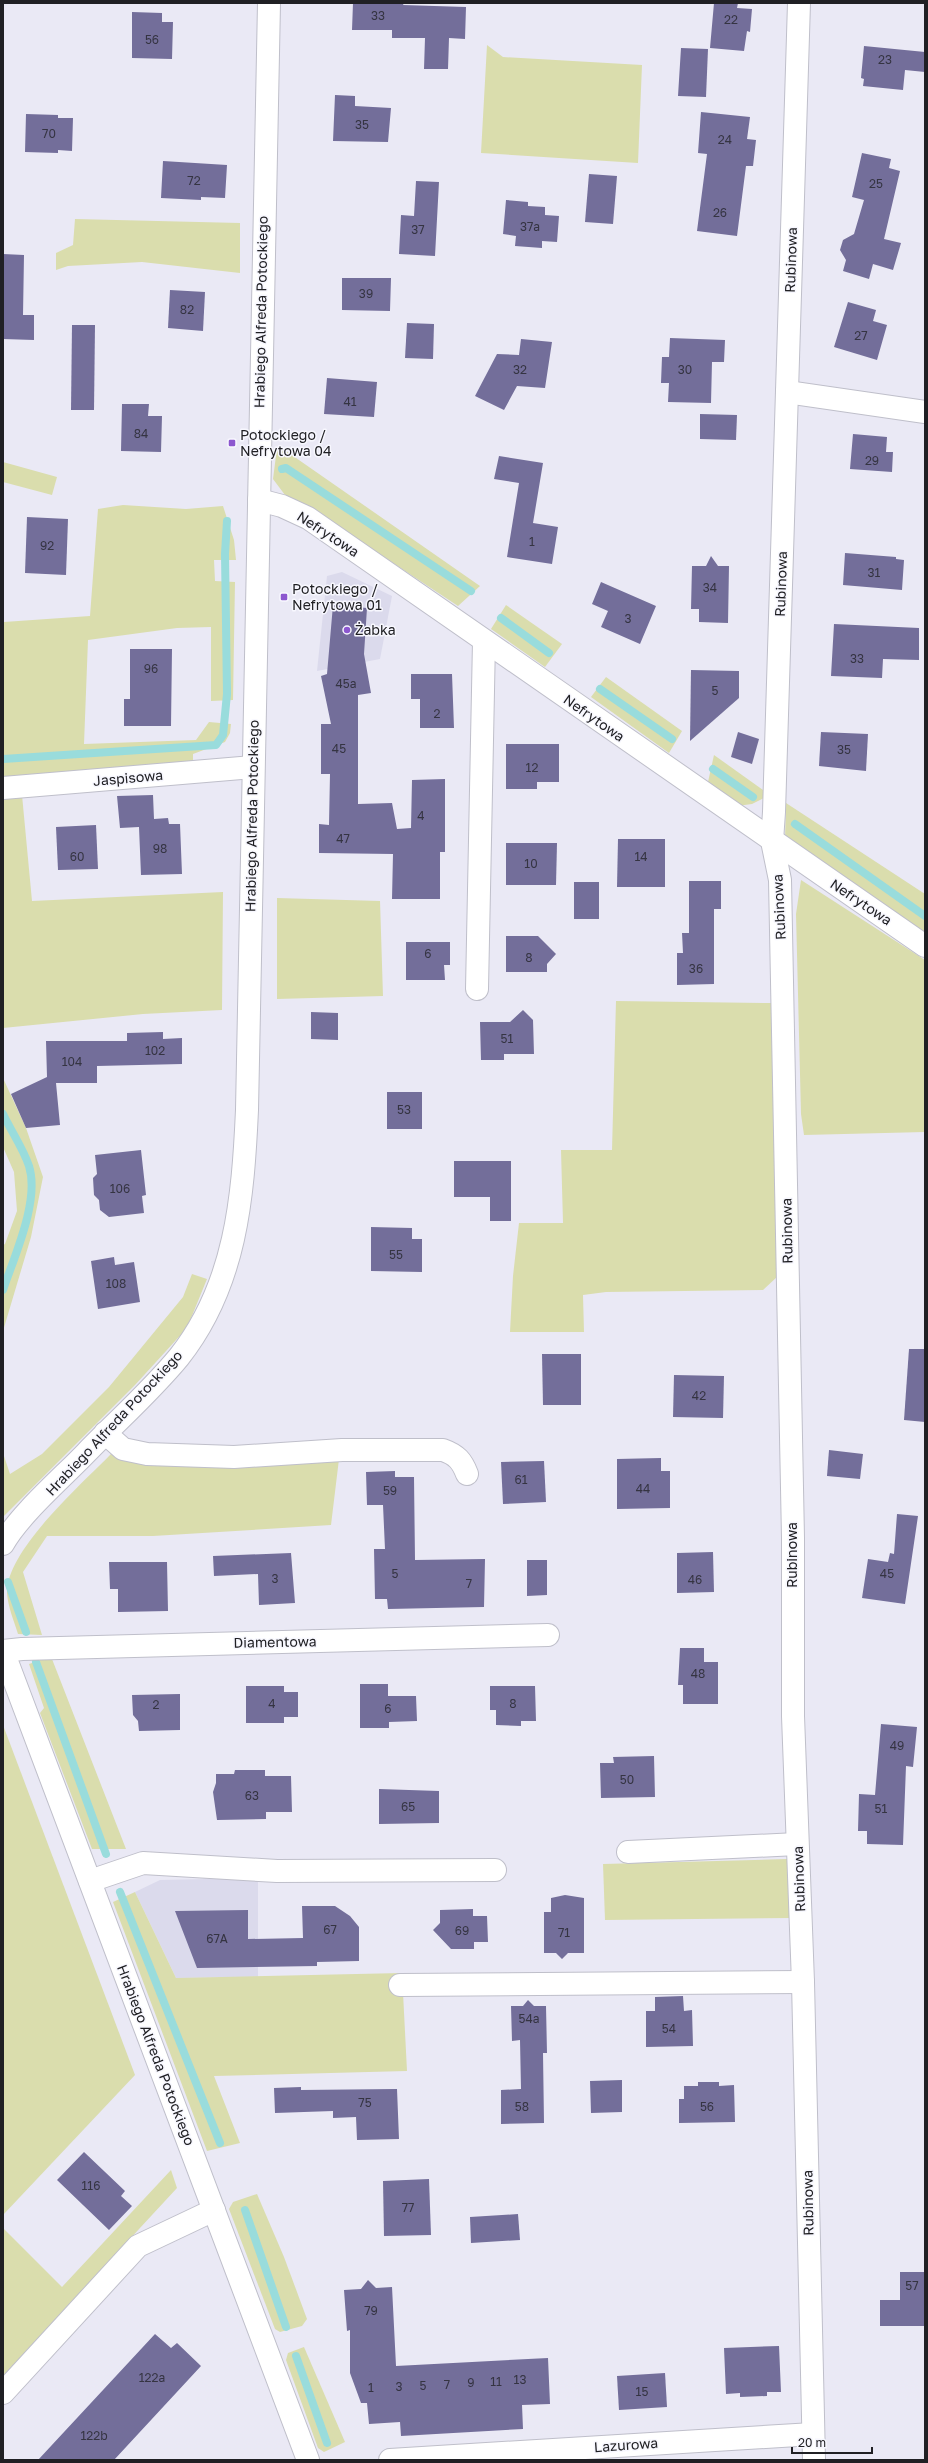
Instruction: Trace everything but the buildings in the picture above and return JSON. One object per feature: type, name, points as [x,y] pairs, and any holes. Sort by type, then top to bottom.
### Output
[{"type":"street","name":"Hrabiego Alfreda Potockiego","points":[[3,1544],[8,1535],[179,1356],[204,1318],[222,1278],[234,1239],[242,1198],[247,1110],[268,3]]},
{"type":"street","name":"Rubinowa","points":[[799,3],[772,841],[780,880],[792,1530],[793,1716],[803,1982],[814,2460]]},
{"type":"street","points":[[786,392],[925,412]]},
{"type":"street","name":"Nefrytowa","points":[[259,500],[282,506],[308,518],[925,946]]},
{"type":"street","points":[[477,989],[484,641]]},
{"type":"street","name":"Jaspisowa","points":[[3,788],[253,767]]},
{"type":"street","points":[[105,1433],[123,1449],[146,1454],[234,1457],[342,1450],[443,1450],[454,1454],[462,1462],[467,1474]]},
{"type":"street","name":"Diamentowa","points":[[3,1651],[22,1649],[548,1635]]},
{"type":"street","name":"Hrabiego Alfreda Potockiego","points":[[3,1651],[308,2460]]},
{"type":"street","points":[[628,1852],[797,1844]]},
{"type":"street","points":[[90,1881],[143,1863],[277,1871],[496,1870]]},
{"type":"street","points":[[400,1985],[803,1982]]},
{"type":"street","points":[[3,2393],[138,2246],[214,2210]]},
{"type":"street","name":"Lazurowa","points":[[390,2460],[813,2434]]},
{"type":"shaded area","points":[[342,572],[392,596],[380,659],[317,671],[327,576]]},
{"type":"shaded area","points":[[258,1878],[258,1977],[176,1978],[135,1892],[160,1880]]},
{"type":"green space","points":[[487,45],[503,57],[642,65],[638,163],[481,153]]},
{"type":"green space","points":[[75,219],[240,223],[240,273],[142,262],[68,266],[56,270],[56,253],[73,245]]},
{"type":"green space","points":[[277,448],[286,451],[480,586],[458,606],[313,510],[288,499],[273,479]]},
{"type":"green space","points":[[3,462],[57,477],[52,495],[3,482]]},
{"type":"green space","points":[[123,505],[186,509],[223,506],[234,540],[236,560],[214,560],[215,581],[235,582],[233,700],[211,701],[211,627],[177,628],[88,640],[84,744],[196,740],[209,722],[231,724],[230,733],[225,742],[193,754],[193,761],[160,768],[3,780],[4,622],[90,616],[98,509]]},
{"type":"green space","points":[[506,605],[562,644],[545,667],[491,629]]},
{"type":"green space","points":[[606,677],[682,731],[669,753],[591,697]]},
{"type":"green space","points":[[714,755],[763,790],[766,797],[752,804],[737,806],[708,782]]},
{"type":"green space","points":[[22,795],[32,901],[223,892],[222,1010],[143,1014],[3,1028],[3,797]]},
{"type":"green space","points":[[786,803],[925,894],[925,933],[785,840]]},
{"type":"green space","points":[[801,880],[925,960],[925,1132],[804,1135],[801,1114],[796,914]]},
{"type":"green space","points":[[277,898],[380,901],[383,996],[277,999]]},
{"type":"green space","points":[[616,1001],[771,1003],[777,1277],[763,1290],[606,1292],[583,1295],[584,1332],[510,1332],[513,1276],[519,1223],[563,1223],[561,1150],[612,1150]]},
{"type":"green space","points":[[3,1078],[26,1128],[43,1177],[31,1237],[3,1331],[3,1245],[5,1244],[17,1211],[14,1172],[3,1147]]},
{"type":"green space","points":[[192,1274],[207,1279],[187,1328],[135,1385],[3,1517],[3,1453],[10,1474],[42,1454],[109,1387],[183,1297]]},
{"type":"green space","points":[[113,1452],[339,1459],[331,1525],[153,1536],[47,1536],[23,1572],[42,1635],[18,1634],[10,1609],[7,1593],[10,1576],[19,1557],[48,1518]]},
{"type":"green space","points":[[49,1657],[52,1659],[126,1849],[92,1849],[40,1713],[44,1708],[29,1664]]},
{"type":"green space","points":[[3,1725],[135,2075],[3,2215]]},
{"type":"green space","points":[[787,1859],[790,1918],[605,1920],[603,1864]]},
{"type":"green space","points":[[135,1892],[176,1978],[402,1973],[407,2071],[214,2076],[240,2143],[207,2151],[113,1902]]},
{"type":"green space","points":[[171,2170],[177,2188],[3,2376],[3,2228],[62,2287]]},
{"type":"green space","points":[[257,2194],[284,2257],[307,2319],[302,2326],[280,2332],[275,2329],[229,2209],[233,2202]]},
{"type":"green space","points":[[304,2347],[345,2442],[324,2452],[318,2448],[286,2360],[288,2353]]},
{"type":"waterway","points":[[282,469],[286,468],[471,591]]},
{"type":"waterway","points":[[3,759],[216,745],[223,735],[227,694],[225,554],[227,521]]},
{"type":"waterway","points":[[501,618],[549,653]]},
{"type":"waterway","points":[[600,689],[672,739]]},
{"type":"waterway","points":[[713,769],[753,797]]},
{"type":"waterway","points":[[795,824],[925,916]]},
{"type":"waterway","points":[[3,1114],[29,1166],[31,1180],[29,1212],[3,1290]]},
{"type":"waterway","points":[[8,1582],[26,1632]]},
{"type":"waterway","points":[[36,1662],[106,1854]]},
{"type":"waterway","points":[[120,1892],[220,2143]]},
{"type":"waterway","points":[[245,2210],[286,2327]]},
{"type":"waterway","points":[[296,2356],[327,2443]]},
{"type":"place","name":"Potockiego / Nefrytowa 04","points":[[232,443]]},
{"type":"place","name":"Potockiego / Nefrytowa 01","points":[[284,597]]},
{"type":"place","name":"Żabka","points":[[347,630]]}]
